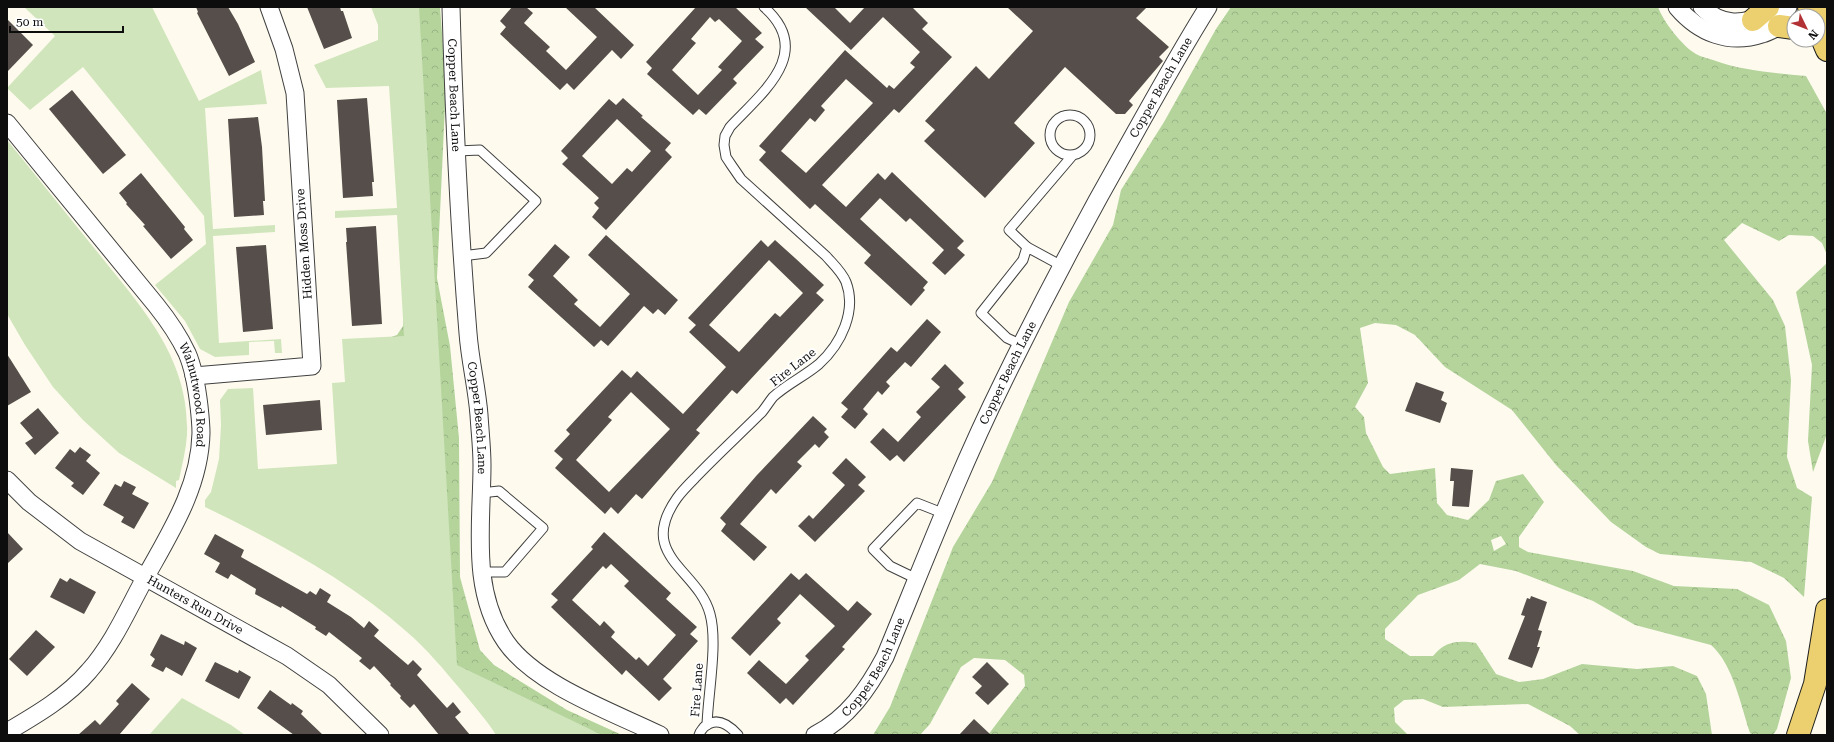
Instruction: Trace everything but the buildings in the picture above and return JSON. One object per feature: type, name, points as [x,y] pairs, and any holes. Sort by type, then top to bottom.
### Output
[{"type":"main road","points":[[1809,7],[1827,24]]},
{"type":"main road","points":[[1798,735],[1815,684],[1827,610]]},
{"type":"street","name":"Hidden Moss Drive","points":[[194,376],[312,366],[294,93],[284,49],[269,7]]},
{"type":"street","name":"Copper Beach Lane","points":[[450,7],[462,256],[468,336],[478,412],[482,464],[481,572],[490,612],[506,641],[524,663],[544,678],[660,735]]},
{"type":"street","name":"Copper Beach Lane","points":[[814,735],[823,731],[848,711],[871,684],[885,657],[944,514],[999,389],[1062,266],[1120,159],[1189,37],[1208,7]]},
{"type":"street","points":[[1678,7],[1704,31],[1724,37],[1743,38],[1762,34],[1786,22]]},
{"type":"street","points":[[1702,7],[1706,11],[1725,21],[1740,23],[1761,13],[1786,19]]},
{"type":"street","name":"Walnutwood Road","points":[[7,123],[156,305],[182,343],[188,354],[194,376],[201,433],[197,465],[188,495],[174,527],[107,647],[90,671],[68,692],[39,713],[7,732]]},
{"type":"street","name":"Hunters Run Drive","points":[[7,480],[29,502],[58,526],[80,541],[145,578],[247,632],[287,656],[329,685],[380,735]]},
{"type":"lane","name":"Fire Lane","points":[[707,725],[713,630],[710,614],[705,600],[674,564],[666,547],[664,534],[667,516],[677,498],[719,452],[762,411],[773,398],[820,363],[830,352],[843,333],[848,321],[849,310],[849,295],[846,282],[838,270],[826,256],[741,178],[726,157],[724,145],[725,136],[730,127],[780,70],[786,52],[786,41],[779,23],[764,7]]},
{"type":"lane","points":[[1062,266],[1027,247],[1009,230],[1072,156],[1084,150],[1088,145],[1090,132],[1084,121],[1078,117],[1065,115],[1054,122],[1050,128],[1050,142],[1058,153],[1072,156]]},
{"type":"lane","points":[[457,151],[480,150],[536,201],[486,253],[462,256]]},
{"type":"lane","points":[[1022,344],[1007,338],[981,312],[1023,260],[1027,247]]},
{"type":"lane","points":[[481,493],[498,491],[543,528],[505,572],[481,572]]},
{"type":"lane","points":[[917,579],[890,566],[874,549],[917,503],[944,514]]},
{"type":"lane","points":[[699,735],[707,725],[715,721],[724,723],[738,735]]},
{"type":"green space","points":[[24,7],[152,7],[199,101],[261,70],[267,104],[205,108],[213,229],[275,225],[275,232],[213,236],[219,343],[281,339],[282,353],[275,353],[274,341],[249,342],[249,355],[215,357],[200,349],[185,321],[155,285],[206,244],[204,216],[83,67],[30,110],[7,88],[55,36]]},
{"type":"green space","points":[[371,7],[419,7],[457,665],[602,735],[496,735],[488,723],[435,660],[421,645],[384,613],[336,578],[285,548],[205,507],[205,500],[211,492],[219,459],[221,425],[220,400],[228,389],[253,388],[258,469],[337,464],[332,383],[345,382],[342,339],[404,336],[397,215],[335,218],[335,211],[397,208],[389,86],[326,88],[314,65],[378,40],[378,25]]},
{"type":"green space","points":[[398,7],[440,7],[446,84],[437,278],[450,346],[459,438],[460,577],[480,650],[494,665],[567,710],[622,735],[516,735],[476,689],[401,610],[290,542],[250,467],[260,475],[339,471],[369,345],[397,335],[403,326],[408,237]]},
{"type":"green space","points":[[1231,7],[1658,7],[1660,13],[1674,33],[1685,45],[1698,55],[1736,67],[1771,73],[1806,76],[1827,114],[1827,255],[1822,243],[1813,236],[1789,235],[1779,241],[1742,223],[1724,240],[1773,300],[1785,326],[1791,380],[1787,457],[1797,488],[1812,497],[1804,597],[1784,578],[1751,562],[1660,554],[1646,547],[1611,522],[1556,465],[1512,410],[1445,367],[1415,335],[1396,325],[1375,323],[1360,328],[1368,383],[1355,407],[1364,417],[1366,433],[1383,467],[1390,474],[1435,468],[1437,503],[1447,515],[1468,520],[1489,500],[1496,481],[1523,474],[1544,502],[1519,537],[1519,547],[1528,552],[1633,571],[1674,586],[1737,589],[1769,605],[1786,641],[1791,678],[1777,729],[1773,735],[1753,735],[1750,733],[1740,698],[1731,674],[1719,653],[1711,645],[1635,625],[1593,601],[1516,571],[1480,564],[1459,580],[1418,595],[1385,629],[1385,639],[1410,656],[1433,656],[1442,647],[1452,643],[1476,643],[1496,674],[1519,682],[1543,679],[1582,664],[1637,669],[1673,666],[1697,676],[1706,694],[1712,735],[1580,735],[1570,726],[1528,704],[1443,707],[1423,699],[1404,700],[1394,708],[1395,722],[1408,735],[988,735],[1025,686],[1024,675],[1005,660],[974,658],[961,667],[930,724],[920,735],[873,735],[890,707],[953,547],[992,482],[1069,302],[1113,225],[1121,190],[1164,122],[1216,29]],"holes":[[[1501,536],[1506,544],[1494,551],[1491,540]]]},
{"type":"green space","points":[[7,140],[132,295],[161,337],[172,359],[181,382],[186,408],[187,435],[185,452],[179,480],[176,481],[176,488],[119,453],[83,420],[53,387],[25,345],[7,314]]},
{"type":"green space","points":[[1827,263],[1827,434],[1813,472],[1808,441],[1812,365],[1796,292]]},
{"type":"green space","points":[[182,698],[231,725],[245,735],[149,735]]}]
